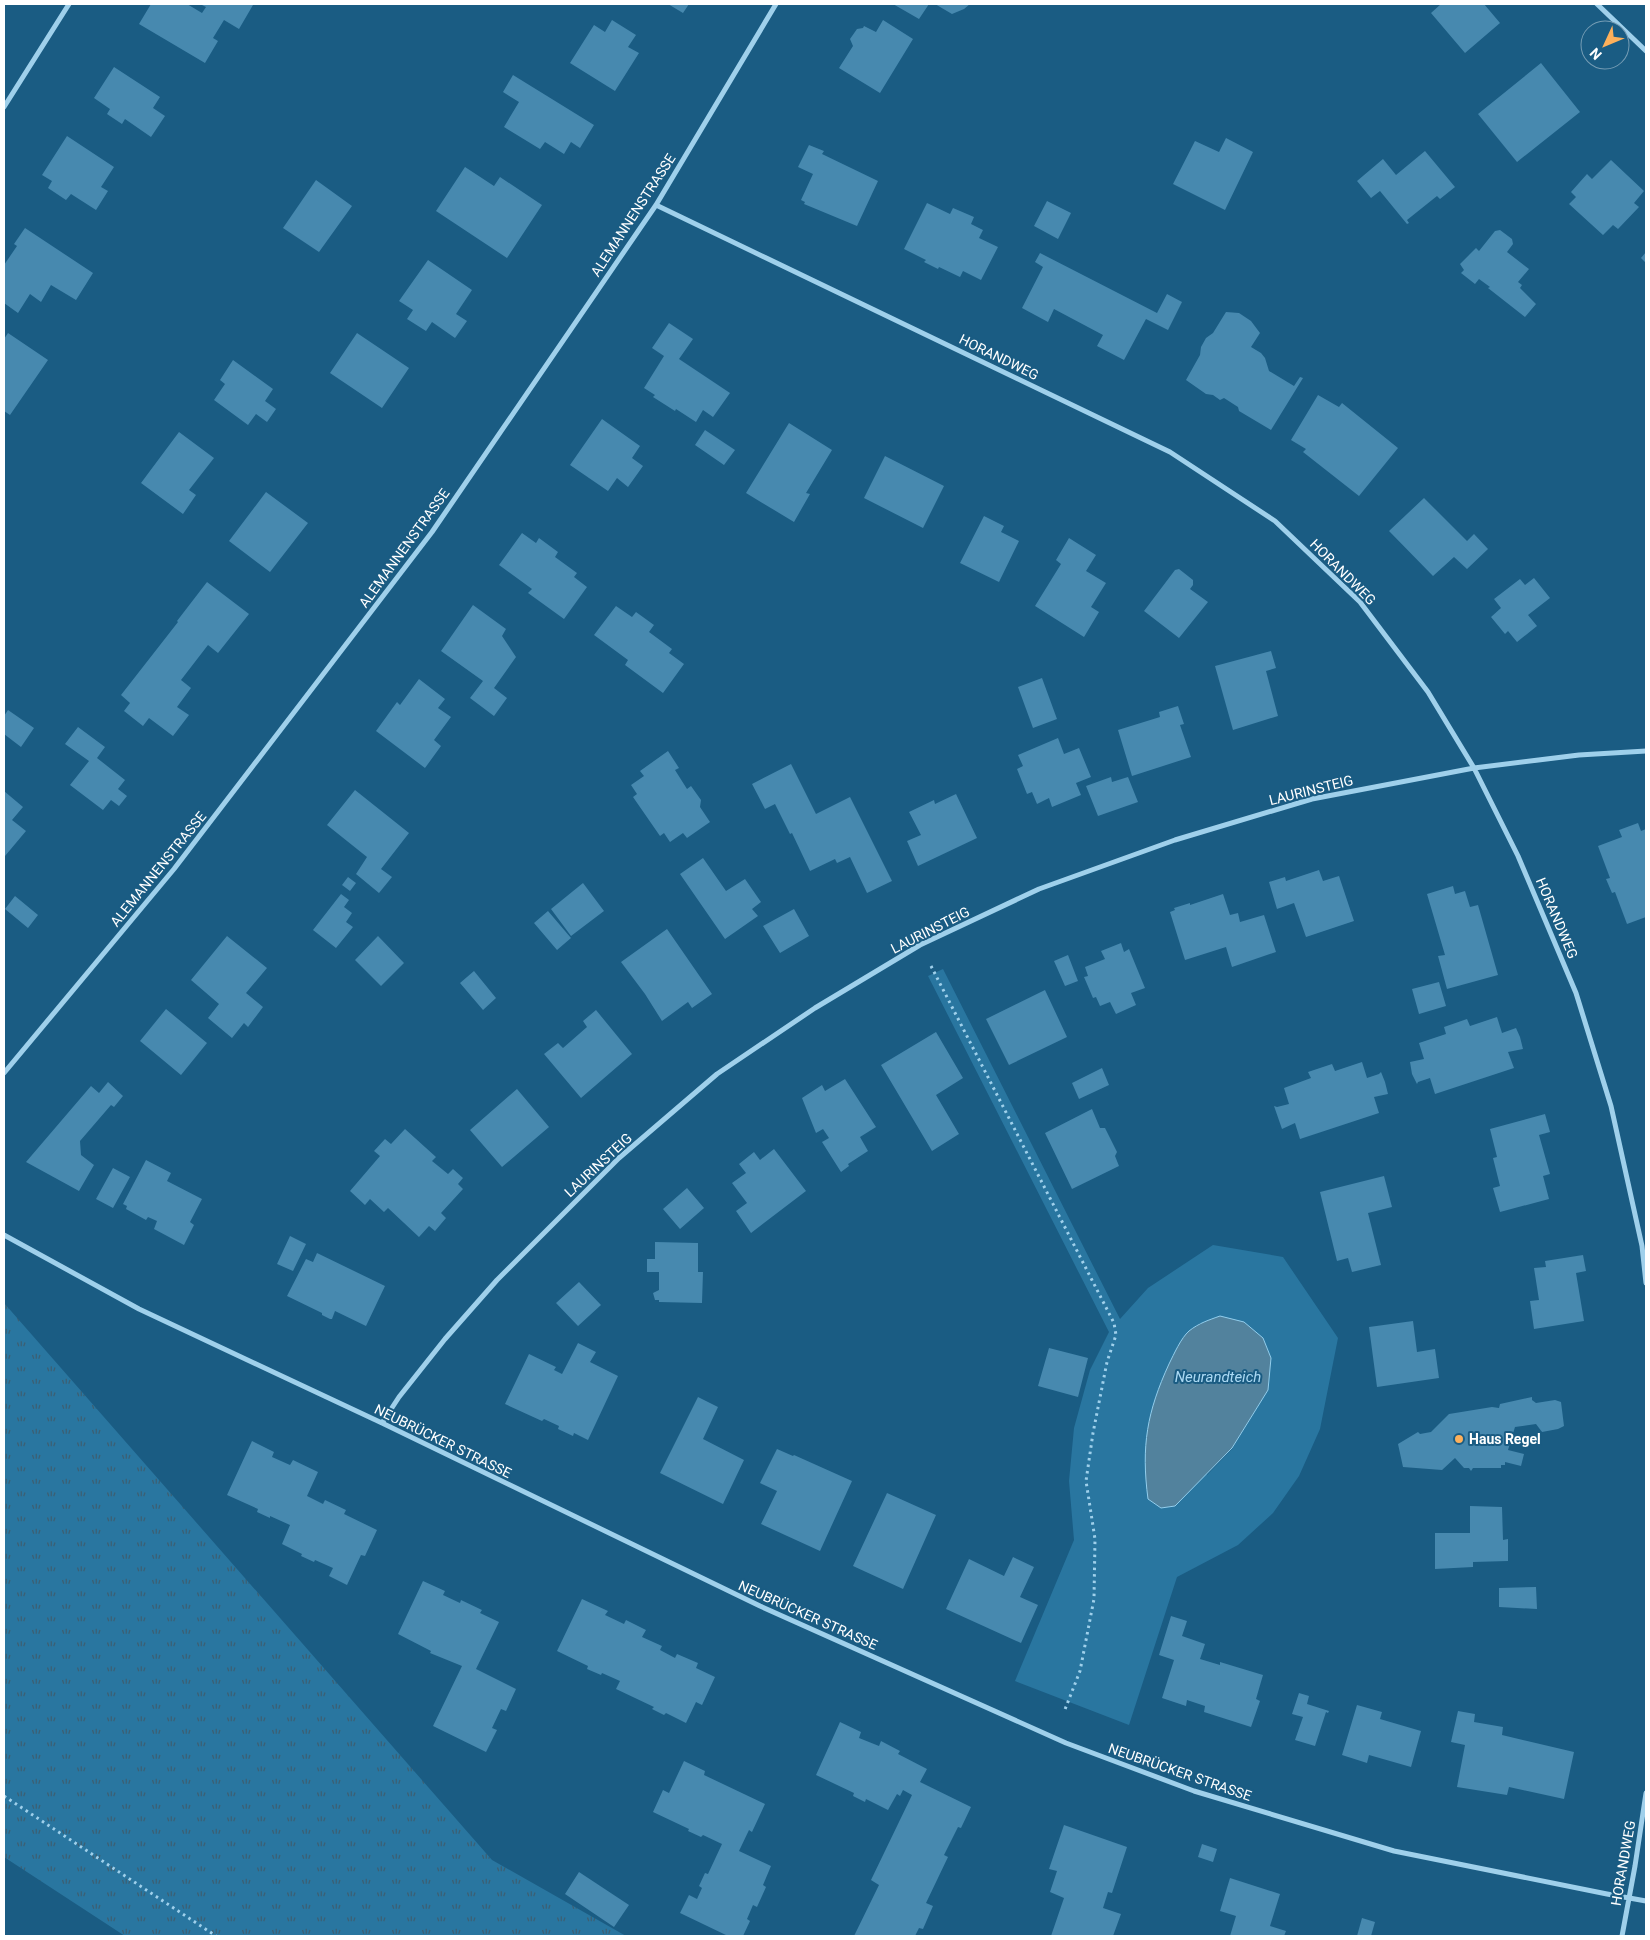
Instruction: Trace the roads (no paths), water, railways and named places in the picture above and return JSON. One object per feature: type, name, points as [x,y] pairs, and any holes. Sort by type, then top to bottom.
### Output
[{"type":"street","points":[[4,107],[69,4]]},
{"type":"street","name":"ALEMANNENSTRASSE","points":[[4,1073],[174,869],[432,532],[656,205],[776,4]]},
{"type":"street","points":[[1598,4],[1646,51]]},
{"type":"street","name":"HORANDWEG","points":[[656,205],[1170,452],[1275,521],[1360,602],[1428,692],[1474,768],[1518,856],[1576,993],[1613,1115],[1642,1246],[1646,1283]]},
{"type":"street","name":"LAURINSTEIG","points":[[382,1423],[399,1397],[458,1324],[511,1266],[620,1158],[717,1074],[815,1008],[920,945],[1038,889],[1175,840],[1312,799],[1474,768],[1579,755],[1646,751]]},
{"type":"street","name":"NEUBRÜCKER STRASSE","points":[[4,1235],[139,1310],[382,1423],[760,1606],[1066,1744],[1194,1791],[1394,1851],[1646,1900]]},
{"type":"street","name":"HORANDWEG","points":[[1622,1936],[1646,1794]]},
{"type":"water","name":"Neurandteich","points":[[1220,1316],[1244,1322],[1263,1338],[1271,1358],[1268,1390],[1232,1448],[1175,1506],[1161,1508],[1148,1499],[1145,1462],[1148,1430],[1155,1398],[1169,1364],[1186,1334],[1200,1324]]},
{"type":"place","name":"Haus Regel","points":[[1459,1439]]}]
